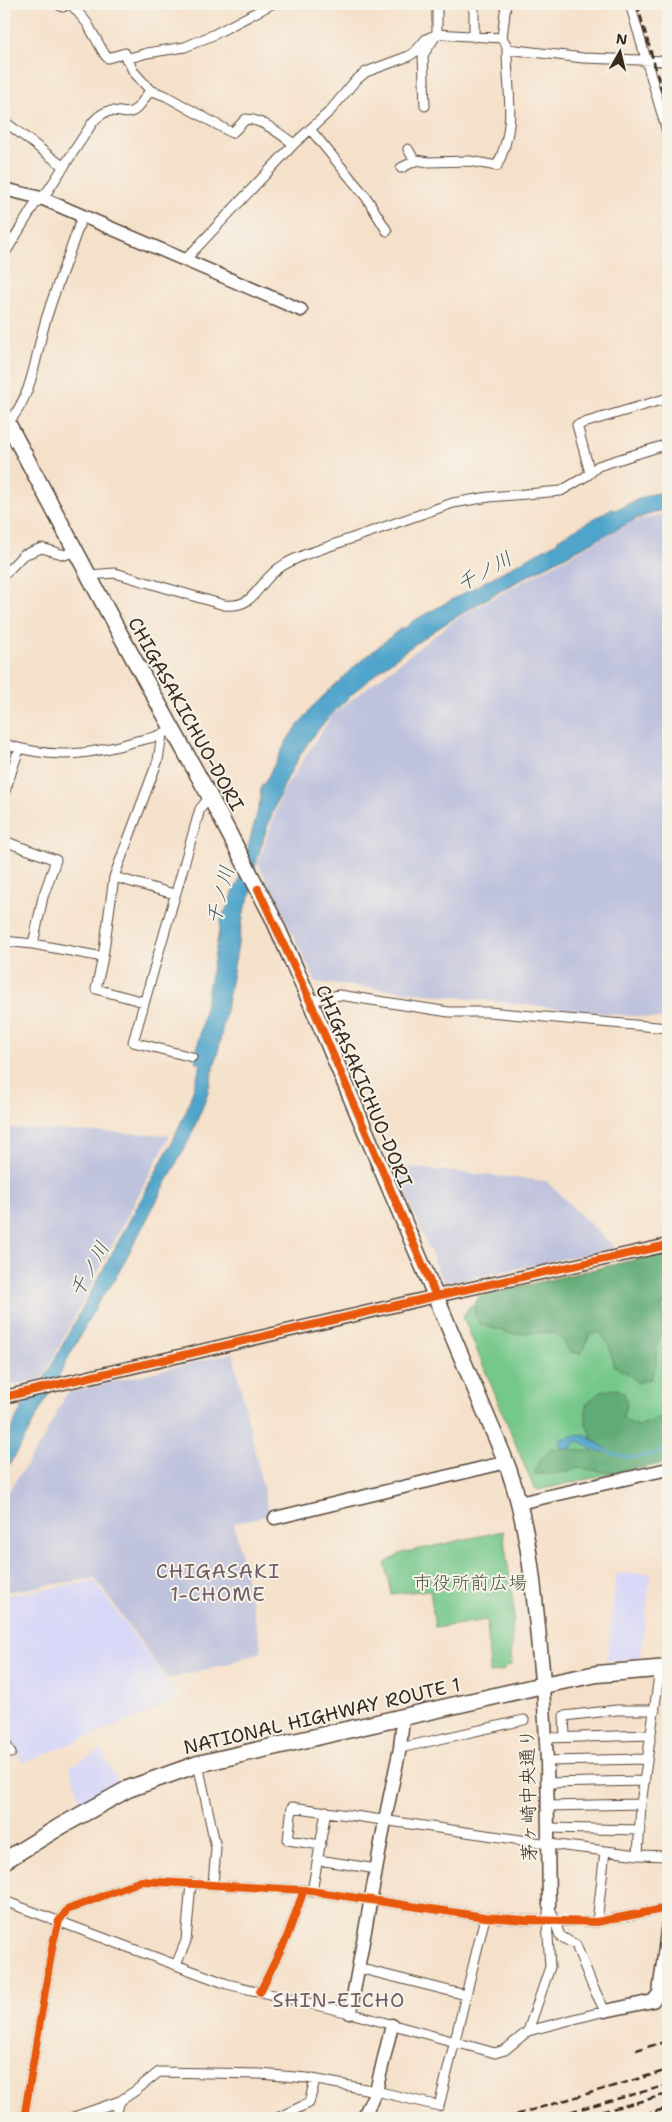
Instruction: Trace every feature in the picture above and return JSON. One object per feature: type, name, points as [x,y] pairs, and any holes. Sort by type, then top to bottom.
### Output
[{"type":"highway","name":"NATIONAL HIGHWAY ROUTE 1","points":[[4,1861],[61,1826],[128,1789],[198,1764],[544,1684],[597,1674],[664,1668]]},
{"type":"main road","name":"CHIGASAKICHUO-DORI","points":[[6,420],[89,575],[167,731],[210,797],[258,889],[310,1001],[436,1296],[506,1462],[519,1503],[530,1566],[544,1684]]},
{"type":"street","points":[[57,4],[63,7],[69,4],[87,23],[105,56],[108,58],[125,53],[126,59],[139,79],[150,90],[166,96],[232,133],[246,119],[254,119],[261,121],[294,144]]},
{"type":"street","points":[[126,59],[147,53],[185,47],[213,35],[272,4]]},
{"type":"street","points":[[425,106],[423,55],[437,34],[437,4]]},
{"type":"street","points":[[474,4],[474,37]]},
{"type":"street","points":[[401,168],[415,161],[470,161],[497,166],[505,148],[511,110],[507,46],[502,38],[506,4]]},
{"type":"street","points":[[630,4],[668,135]]},
{"type":"street","points":[[185,260],[294,144],[330,112],[355,81],[366,72],[409,56],[426,39],[437,34],[502,38]]},
{"type":"street","points":[[507,49],[583,58],[668,61]]},
{"type":"street","points":[[4,255],[35,204],[64,167],[93,122],[107,110],[133,111],[150,90]]},
{"type":"street","points":[[4,121],[64,167]]},
{"type":"street","points":[[310,129],[366,198],[387,231]]},
{"type":"street","points":[[408,149],[415,161]]},
{"type":"street","points":[[4,188],[40,198],[301,310]]},
{"type":"street","points":[[6,420],[16,415],[27,395],[48,310],[82,216]]},
{"type":"street","points":[[590,473],[577,425],[668,398]]},
{"type":"street","points":[[89,575],[115,573],[224,605],[240,604],[256,594],[273,573],[287,562],[304,555],[453,503],[489,497],[554,493],[569,488],[598,466],[668,444]]},
{"type":"street","points":[[4,575],[24,555],[42,548],[65,555],[75,550]]},
{"type":"street","points":[[4,744],[19,749],[68,756],[117,747],[167,731]]},
{"type":"street","points":[[144,1002],[96,989],[103,957],[114,877],[167,731]]},
{"type":"street","points":[[4,794],[19,749]]},
{"type":"street","points":[[192,1057],[133,1042],[200,809],[210,797]]},
{"type":"street","points":[[4,840],[56,860],[42,898],[32,944]]},
{"type":"street","points":[[114,877],[174,894]]},
{"type":"street","points":[[4,941],[32,944],[103,957]]},
{"type":"street","points":[[310,1001],[339,996],[449,1012],[489,1012],[668,1028]]},
{"type":"street","points":[[4,1397],[436,1296],[668,1246]]},
{"type":"street","points":[[275,1518],[506,1462]]},
{"type":"street","points":[[519,1503],[668,1469]]},
{"type":"street","points":[[638,1855],[641,1804],[647,1759],[664,1668]]},
{"type":"street","name":"茅ヶ崎中央通り","points":[[544,1684],[549,1905]]},
{"type":"street","points":[[565,1737],[564,1716],[617,1710],[655,1710]]},
{"type":"street","points":[[350,2014],[400,1748],[403,1718]]},
{"type":"street","points":[[400,1748],[524,1720]]},
{"type":"street","points":[[546,1738],[651,1735]]},
{"type":"street","points":[[4,1741],[11,1753]]},
{"type":"street","points":[[547,1760],[647,1759]]},
{"type":"street","points":[[198,1764],[216,1848],[213,1884]]},
{"type":"street","points":[[547,1783],[645,1781]]},
{"type":"street","points":[[548,1806],[641,1804]]},
{"type":"street","points":[[321,1844],[288,1840],[292,1807],[549,1844],[638,1855],[668,1856]]},
{"type":"street","points":[[260,1992],[308,1891],[318,1860],[326,1811]]},
{"type":"street","points":[[548,1828],[640,1830]]},
{"type":"street","points":[[598,1922],[605,1851]]},
{"type":"street","points":[[318,1860],[377,1869]]},
{"type":"street","points":[[24,2118],[53,1943],[59,1922],[67,1910],[135,1883],[213,1884],[308,1891],[485,1917],[551,1921],[598,1922],[668,1908]]},
{"type":"street","points":[[176,1965],[186,1941],[191,1883]]},
{"type":"street","points":[[4,1901],[227,1984],[350,2014],[495,2053],[505,2050],[528,2031],[604,2011],[653,2001],[659,1993],[665,1968],[668,1924]]},
{"type":"street","points":[[528,2031],[550,1967],[551,1921],[549,1905]]},
{"type":"street","points":[[71,2118],[120,2100],[159,2072],[274,2075],[376,2091],[439,2106],[456,2043],[485,1917]]},
{"type":"street","points":[[551,1921],[560,1936],[576,1945],[604,2011]]},
{"type":"street","points":[[358,1968],[466,1995]]},
{"type":"street","points":[[363,2118],[376,2091],[392,2025]]},
{"type":"street","points":[[277,2118],[309,2103],[315,2080]]},
{"type":"street","points":[[116,2118],[120,2100]]},
{"type":"shaded area","points":[[668,513],[668,1020],[316,982],[258,863],[283,791],[333,714],[459,617],[634,521]]},
{"type":"shaded area","points":[[4,1128],[170,1135],[42,1379],[4,1387]]},
{"type":"shaded area","points":[[394,1166],[546,1181],[615,1248],[444,1284]]},
{"type":"shaded area","points":[[233,1353],[269,1515],[234,1523],[262,1651],[227,1664],[167,1679],[95,1578],[4,1592],[4,1498],[41,1443],[67,1393]]},
{"type":"shaded area","points":[[651,1573],[640,1658],[607,1661],[616,1574]]},
{"type":"shaded area","points":[[94,1581],[176,1694],[172,1699],[172,1703],[23,1763],[4,1733],[4,1596]]},
{"type":"shaded area","points":[[101,1750],[118,1782],[81,1803],[70,1766]]},
{"type":"green space","points":[[668,1252],[668,1306],[661,1304],[664,1323],[656,1349],[656,1366],[651,1379],[637,1383],[628,1374],[613,1365],[609,1345],[600,1333],[590,1334],[581,1354],[570,1352],[564,1342],[553,1332],[512,1334],[479,1324],[475,1317],[474,1307],[479,1296]]},
{"type":"green space","points":[[668,1261],[668,1461],[538,1490],[533,1486],[463,1317],[469,1307],[474,1305]]},
{"type":"green space","points":[[618,1389],[624,1393],[627,1404],[623,1414],[624,1420],[638,1426],[658,1418],[668,1419],[668,1463],[613,1473],[580,1468],[554,1474],[534,1474],[539,1462],[551,1448],[586,1451],[598,1450],[586,1424],[586,1405],[601,1391]]},
{"type":"green space","name":"市役所前広場","points":[[503,1531],[514,1608],[511,1648],[512,1664],[506,1667],[505,1670],[490,1673],[487,1620],[435,1628],[430,1590],[392,1594],[385,1563],[402,1553]]},
{"type":"water","points":[[668,491],[668,508],[636,519],[528,576],[457,616],[423,638],[359,688],[328,718],[308,743],[281,791],[261,846],[252,890],[245,907],[219,1047],[206,1099],[189,1140],[113,1283],[100,1299],[18,1451],[4,1473],[4,1443],[33,1386],[42,1383],[172,1142],[187,1109],[201,1064],[195,1061],[222,915],[230,904],[234,889],[238,884],[260,802],[261,785],[264,784],[289,737],[315,704],[356,665],[400,629],[405,628],[413,621],[557,542],[558,539],[611,509],[615,510],[648,495]]},
{"type":"water","points":[[586,1435],[607,1449],[604,1452],[592,1450],[582,1442],[577,1441],[570,1449],[563,1449],[559,1443],[561,1439]]},
{"type":"waterway","points":[[605,1451],[622,1456],[636,1457],[651,1455],[668,1449]]},
{"type":"railway","points":[[637,4],[668,111]]},
{"type":"railway","points":[[636,2050],[668,2041]]},
{"type":"railway","points":[[505,2118],[668,2070]]},
{"type":"railway","points":[[547,2118],[668,2085]]},
{"type":"railway","points":[[578,2118],[668,2094]]},
{"type":"railway","points":[[632,2118],[668,2108]]},
{"type":"cycle path","points":[[258,889],[310,1001],[436,1296]]},
{"type":"cycle path","points":[[4,1397],[436,1296],[668,1245]]},
{"type":"cycle path","points":[[24,2118],[53,1943],[59,1921],[67,1910],[141,1881],[304,1890],[485,1917],[525,1920],[597,1922],[668,1908]]},
{"type":"cycle path","points":[[260,1992],[287,1937],[304,1890]]},
{"type":"district","name":"CHIGASAKI 1-CHOME","points":[[218,1582]]},
{"type":"district","name":"SHIN-EICHO","points":[[339,2000]]},
{"type":"water label","name":"千ノ川","points":[[484,571]]},
{"type":"water label","name":"千ノ川","points":[[220,895]]},
{"type":"water label","name":"千ノ川","points":[[89,1269]]}]
